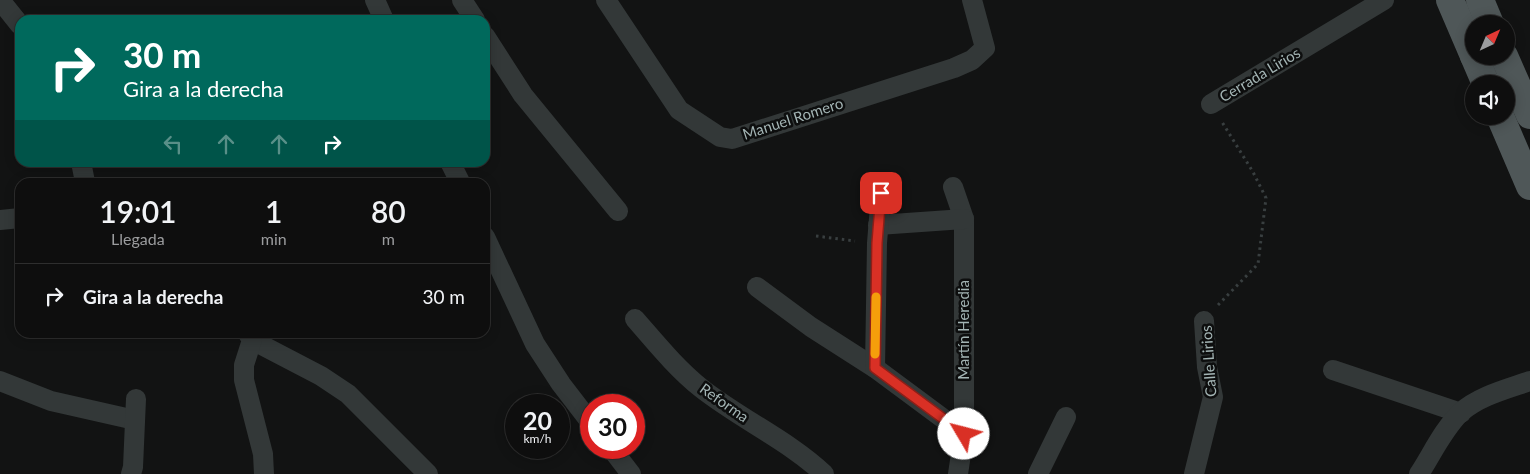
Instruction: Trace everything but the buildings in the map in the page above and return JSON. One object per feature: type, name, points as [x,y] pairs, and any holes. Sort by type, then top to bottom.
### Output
[{"type":"main road","points":[[1450,0],[1465,35]]},
{"type":"main road","points":[[1480,0],[1486,15]]},
{"type":"main road","points":[[1508,65],[1530,115]]},
{"type":"main road","points":[[1504,125],[1530,186]]},
{"type":"street","points":[[0,0],[15,20]]},
{"type":"street","points":[[374,0],[382,15]]},
{"type":"street","points":[[462,0],[472,15]]},
{"type":"street","name":"Manuel Romero","points":[[614,2],[679,110],[720,138],[732,139],[954,68],[972,60],[985,48],[972,0]]},
{"type":"street","name":"Cerrada Lirios","points":[[1211,104],[1384,0]]},
{"type":"street","points":[[490,44],[524,95],[618,211]]},
{"type":"street","name":"Martín Heredia","points":[[953,187],[964,219],[964,434],[958,474]]},
{"type":"street","points":[[875,368],[878,234],[881,193]]},
{"type":"street","points":[[0,220],[15,218]]},
{"type":"street","points":[[878,234],[964,219]]},
{"type":"street","points":[[490,248],[535,344],[580,409]]},
{"type":"street","points":[[757,287],[811,327],[875,368],[964,434]]},
{"type":"street","name":"Reforma","points":[[635,319],[674,364],[702,389],[824,474]]},
{"type":"street","name":"Calle Lirios","points":[[1194,474],[1213,397],[1207,367],[1204,321]]},
{"type":"street","points":[[250,338],[244,365],[244,380],[263,454],[264,474]]},
{"type":"street","points":[[254,338],[321,376],[348,394],[428,474]]},
{"type":"street","points":[[1333,370],[1461,413]]},
{"type":"street","points":[[0,381],[51,401],[135,420]]},
{"type":"street","points":[[1420,474],[1444,434],[1461,413],[1491,395],[1530,382]]},
{"type":"street","points":[[131,474],[133,467],[136,399]]},
{"type":"street","points":[[1038,474],[1066,417]]},
{"type":"street","points":[[619,459],[632,474]]},
{"type":"path","name":"Cerrada Lirios","points":[[1211,104],[1253,172],[1266,198],[1262,237]]},
{"type":"path","points":[[816,236],[878,234]]},
{"type":"path","name":"Calle Lirios","points":[[1204,321],[1258,264],[1262,237]]},
{"type":"slow traffic","points":[[875,354],[876,297]]},
{"type":"route","points":[[881,193],[877,243],[875,368],[964,434]]}]
